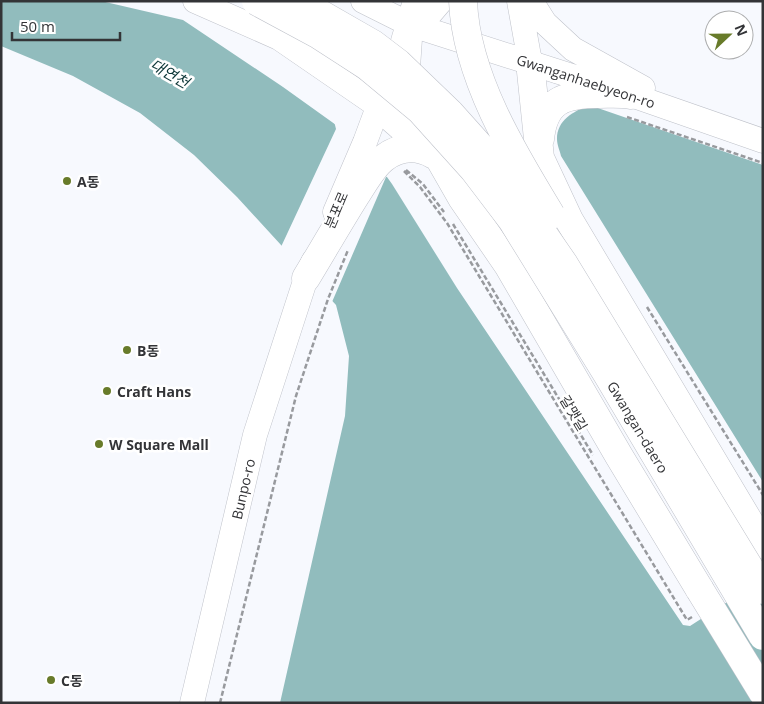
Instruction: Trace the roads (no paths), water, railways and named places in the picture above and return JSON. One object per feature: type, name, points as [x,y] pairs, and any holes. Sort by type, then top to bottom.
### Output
[{"type":"highway","points":[[256,1],[319,35],[367,66],[420,110],[474,170],[520,215]]},
{"type":"highway","points":[[298,1],[373,44],[398,63],[450,113],[493,161],[520,215]]},
{"type":"highway","points":[[463,1],[464,15],[473,55],[491,104],[527,174],[570,246],[606,333]]},
{"type":"highway","points":[[412,13],[405,82],[422,128],[462,198],[508,265],[619,456],[698,602],[763,693]]},
{"type":"highway","points":[[530,62],[542,165],[571,224],[761,542]]},
{"type":"highway","points":[[539,148],[542,126],[552,108],[560,100],[582,94],[628,106]]},
{"type":"highway","points":[[378,106],[434,155],[452,180]]},
{"type":"highway","points":[[306,278],[364,182],[398,150],[408,147],[426,150],[434,155]]},
{"type":"highway","name":"Gwangan-daero","points":[[520,215],[564,264],[763,590]]},
{"type":"highway","name":"Gwangan-daero","points":[[520,215],[607,374],[763,636]]},
{"type":"highway","points":[[508,265],[534,271],[554,266],[565,252],[571,224]]},
{"type":"main road","points":[[195,1],[279,38],[378,106]]},
{"type":"main road","points":[[222,1],[235,4],[429,15],[441,1]]},
{"type":"main road","points":[[364,1],[412,13]]},
{"type":"main road","points":[[520,1],[530,62]]},
{"type":"main road","points":[[531,1],[545,23],[572,49],[699,119]]},
{"type":"main road","points":[[388,159],[378,106],[412,13]]},
{"type":"main road","name":"Gwanganhaebyeon-ro","points":[[412,13],[530,62],[628,106],[699,119],[763,141]]},
{"type":"main road","name":"Bunpo-ro","points":[[192,703],[255,435],[306,278]]},
{"type":"water","name":"대연천","points":[[1,1],[101,1],[183,20],[283,87],[364,145],[392,184],[457,288],[683,625],[690,626],[763,579],[763,703],[280,703],[345,416],[349,356],[336,305],[237,197],[194,155],[140,113],[73,76],[1,46]]},
{"type":"water","points":[[589,105],[763,165],[763,482],[561,156],[557,139],[560,127],[572,114]]},
{"type":"place","name":"A동","points":[[67,181]]},
{"type":"place","name":"B동","points":[[127,350]]},
{"type":"place","name":"Craft Hans","points":[[107,391]]},
{"type":"place","name":"W Square Mall","points":[[99,444]]},
{"type":"place","name":"C동","points":[[51,680]]}]
